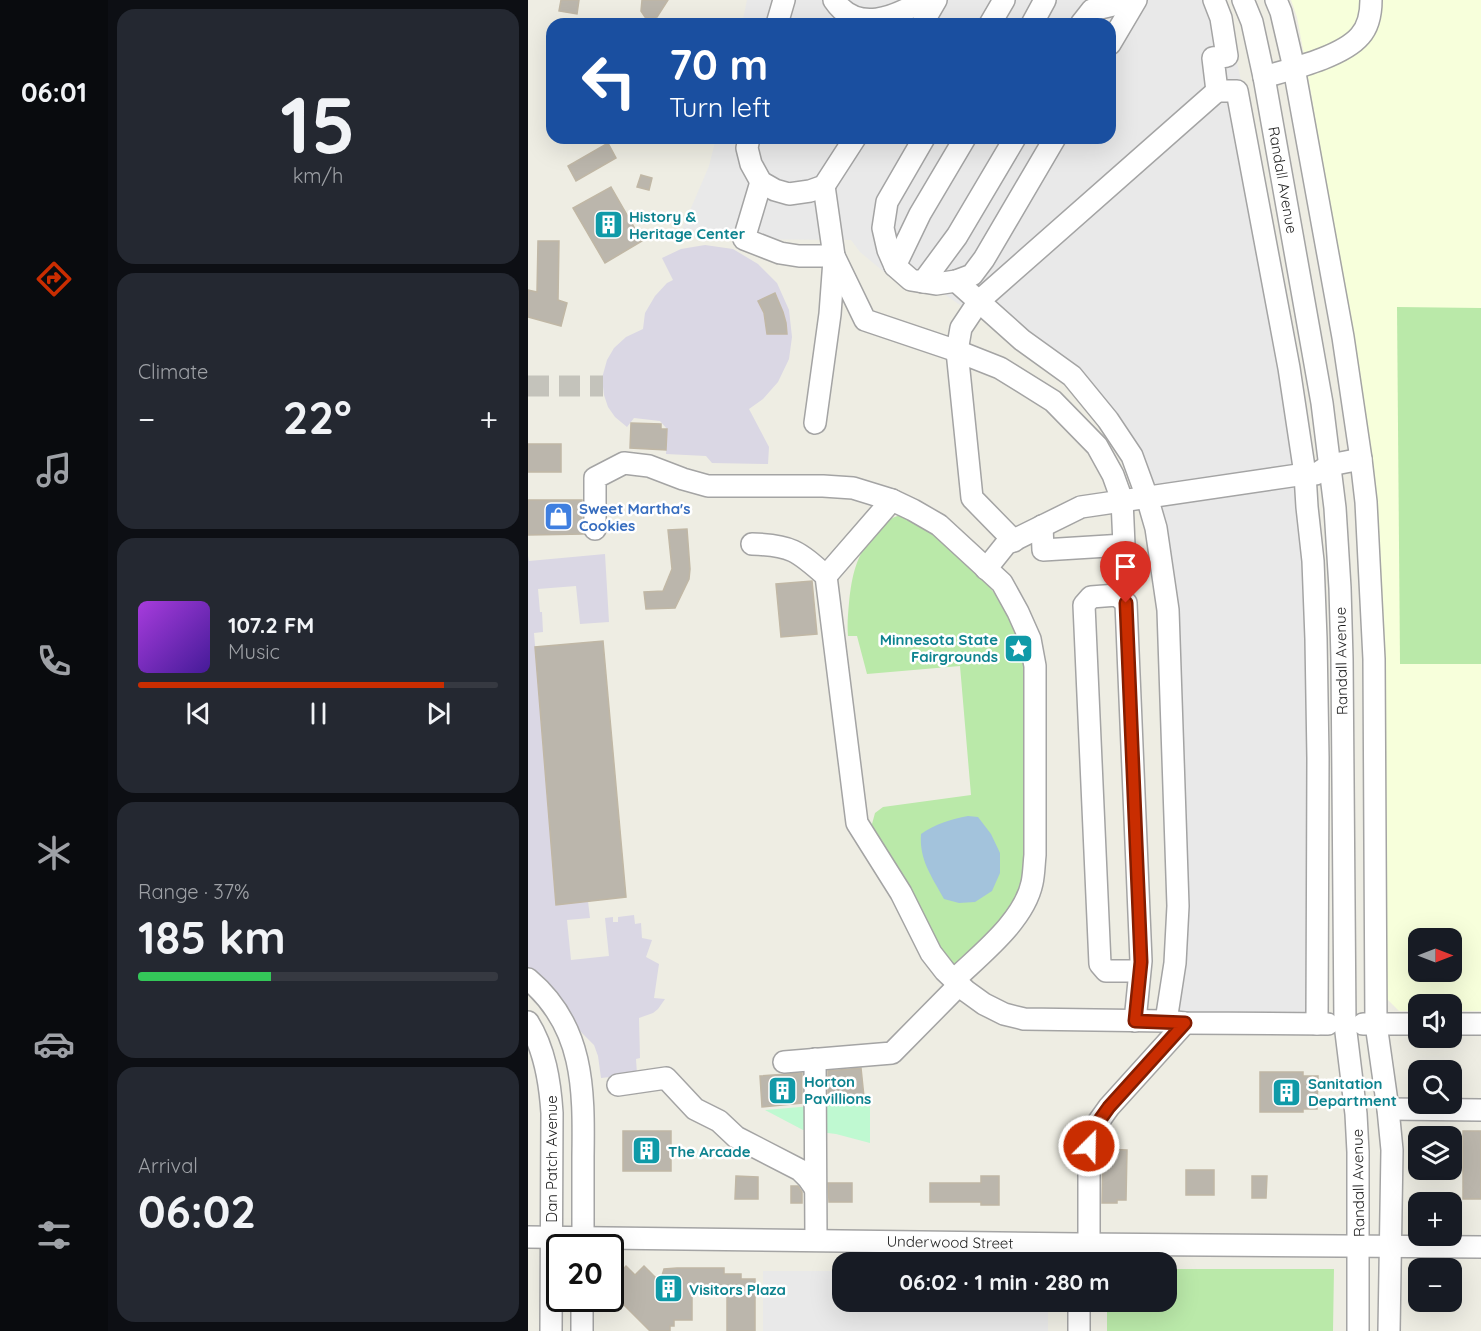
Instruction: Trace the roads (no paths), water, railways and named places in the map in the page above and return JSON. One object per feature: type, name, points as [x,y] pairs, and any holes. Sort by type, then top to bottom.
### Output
[{"type":"street","points":[[779,18],[784,0]]},
{"type":"street","points":[[834,0],[848,15],[859,18]]},
{"type":"street","points":[[883,18],[924,0]]},
{"type":"street","points":[[926,18],[936,0]]},
{"type":"street","points":[[994,18],[1004,0]]},
{"type":"street","points":[[1035,18],[1045,0]]},
{"type":"street","points":[[1086,18],[1092,10],[1135,0]]},
{"type":"street","points":[[1116,33],[1135,0]]},
{"type":"street","points":[[1214,0],[1221,18],[1227,56]]},
{"type":"street","name":"Randall Avenue","points":[[1243,0],[1252,22],[1265,80],[1312,341],[1335,508],[1341,624],[1345,1024],[1356,1114],[1358,1152],[1358,1331]]},
{"type":"street","name":"Randall Avenue","points":[[1276,0],[1294,68],[1343,337],[1361,459],[1368,526],[1374,659],[1376,1024],[1392,1150],[1389,1331]]},
{"type":"street","points":[[1014,541],[972,498],[957,351],[961,328],[979,301],[1227,91],[1251,89],[1265,80],[1335,53],[1352,44],[1369,22],[1371,0]]},
{"type":"street","points":[[1258,50],[1213,58],[1227,91],[1286,347],[1305,474],[1313,561],[1316,639],[1317,1024]]},
{"type":"street","points":[[748,144],[751,164],[761,182],[789,194],[824,186],[851,144]]},
{"type":"street","points":[[921,144],[887,202],[883,228],[888,250],[895,266],[911,280],[936,284],[956,281],[972,275],[984,259],[1051,144]]},
{"type":"street","points":[[895,266],[920,214],[961,144]]},
{"type":"street","points":[[923,282],[957,236],[1011,144]]},
{"type":"street","points":[[761,182],[744,239],[780,253],[799,256],[834,256]]},
{"type":"street","points":[[815,423],[830,314],[834,256],[824,186]]},
{"type":"street","points":[[834,256],[866,320],[1000,368],[1053,401],[1097,446],[1113,475],[1122,500],[1124,545],[1043,550],[1042,526]]},
{"type":"street","points":[[956,281],[1022,340],[1072,376],[1108,420],[1132,456],[1156,528],[1164,573],[1170,650],[1178,906],[1175,963],[1176,1022],[1094,1128],[1089,1146],[1082,1250]]},
{"type":"street","points":[[986,569],[1006,544],[1081,507],[1316,474],[1330,465],[1361,459]]},
{"type":"street","points":[[595,529],[595,478],[624,463],[649,466],[708,486],[853,489],[892,500],[939,525],[1002,584],[1030,639],[1035,666],[1035,855],[1032,885],[1021,908],[1008,928],[892,1053],[784,1062]]},
{"type":"street","points":[[826,576],[892,500]]},
{"type":"street","points":[[752,544],[775,544],[791,549],[826,576],[856,823],[901,892],[931,953],[945,971],[966,991],[984,1004],[1005,1014],[1024,1019],[1408,1024]]},
{"type":"street","points":[[1135,1021],[1140,971],[1140,939],[1126,603],[1117,595],[1091,597],[1084,605],[1100,964],[1106,971],[1140,971]]},
{"type":"street","points":[[528,979],[544,993],[557,1010],[570,1035],[578,1059],[584,1109],[583,1234]]},
{"type":"street","points":[[1462,1024],[1481,1024]]},
{"type":"street","points":[[533,1031],[570,1035]]},
{"type":"street","name":"Dan Patch Avenue","points":[[533,1031],[551,1089],[551,1234]]},
{"type":"street","points":[[815,1059],[816,1240]]},
{"type":"street","points":[[618,1085],[666,1078],[695,1109],[719,1121],[736,1137],[800,1170],[815,1188]]},
{"type":"street","points":[[1388,1109],[1481,1110]]},
{"type":"street","name":"Underwood Street","points":[[528,1237],[546,1237]]},
{"type":"street","name":"Underwood Street","points":[[624,1242],[816,1240],[1082,1250],[1359,1245],[1481,1247]]},
{"type":"street","name":"Dan Patch Avenue","points":[[551,1312],[551,1331]]},
{"type":"street","points":[[582,1312],[582,1331]]},
{"type":"street","points":[[1079,1312],[1079,1331]]},
{"type":"water","points":[[968,816],[978,817],[991,834],[1000,853],[1000,873],[992,891],[975,902],[959,903],[944,899],[935,883],[924,860],[921,834],[943,822]]},
{"type":"tunnel","points":[[528,386],[603,386]]},
{"type":"place","name":"History & Heritage Center","points":[[608,225]]},
{"type":"place","name":"Sweet Martha's Cookies","points":[[558,517]]},
{"type":"place","name":"Minnesota State Fairgrounds","points":[[1019,648]]},
{"type":"place","name":"Horton Pavillions","points":[[783,1090]]},
{"type":"place","name":"Sanitation Department","points":[[1287,1092]]},
{"type":"place","name":"The Arcade","points":[[647,1151]]},
{"type":"place","name":"Visitors Plaza","points":[[668,1289]]}]
